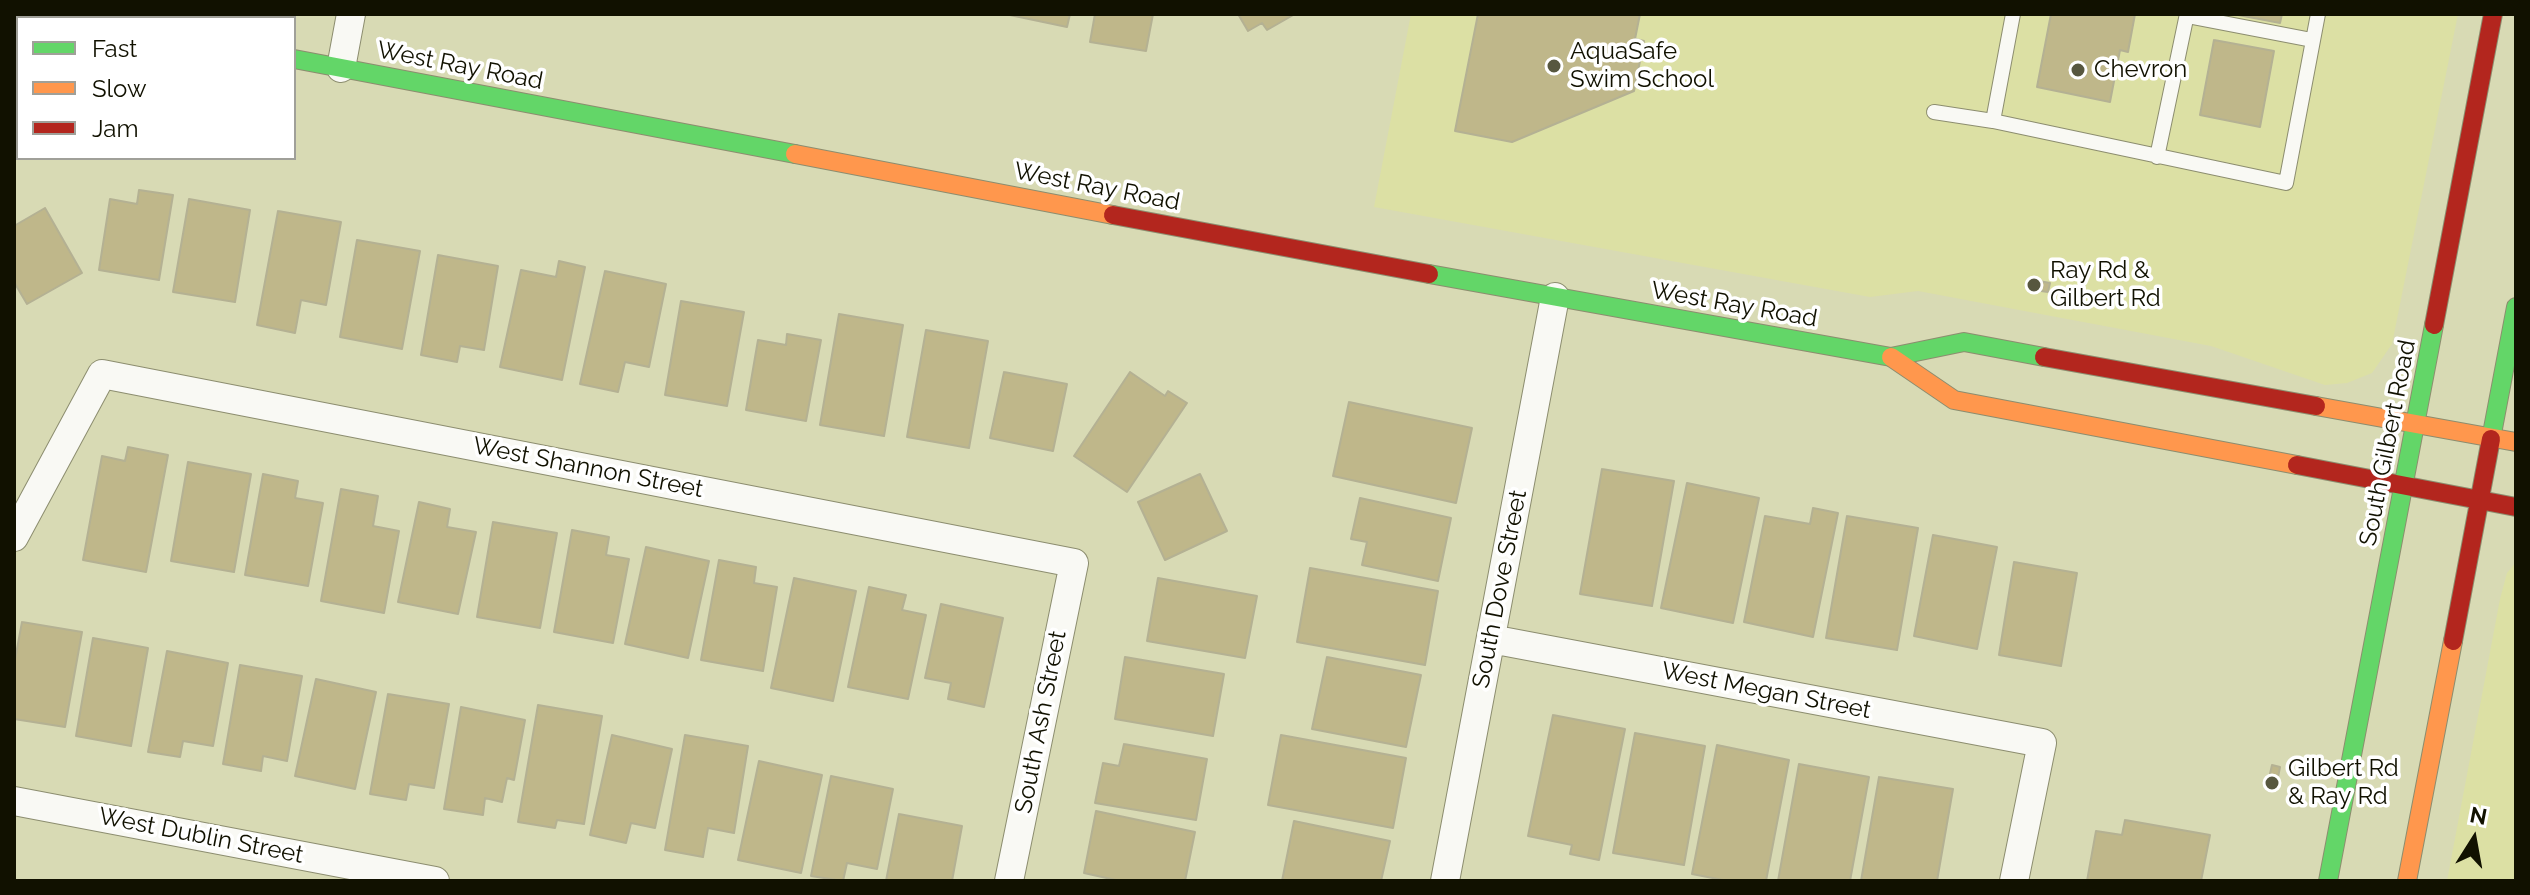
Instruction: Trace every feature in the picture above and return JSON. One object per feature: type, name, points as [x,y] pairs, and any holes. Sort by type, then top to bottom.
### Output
[{"type":"main road","name":"South Gilbert Road","points":[[2328,881],[2493,14]]},
{"type":"main road","name":"West Ray Road","points":[[296,59],[1555,297],[1891,357],[1964,342],[2516,442]]},
{"type":"main road","points":[[2407,881],[2516,307]]},
{"type":"main road","name":"West Ray Road","points":[[1891,357],[1954,400],[2516,507]]},
{"type":"street","points":[[341,68],[351,14]]},
{"type":"street","name":"South Dove Street","points":[[1445,881],[1555,297]]},
{"type":"street","name":"West Shannon Street","points":[[14,537],[102,374],[1074,563]]},
{"type":"street","name":"South Ash Street","points":[[1009,881],[1074,563]]},
{"type":"street","name":"West Megan Street","points":[[1491,639],[2042,743],[2014,881]]},
{"type":"street","name":"West Dublin Street","points":[[14,801],[435,881]]},
{"type":"lane","points":[[1993,121],[2013,14]]},
{"type":"lane","points":[[1934,112],[1993,121],[2286,183],[2318,14]]},
{"type":"lane","points":[[2157,157],[2187,15],[2312,40]]},
{"type":"shaded area","points":[[1411,14],[2458,14],[2392,344],[2372,373],[2347,383],[2325,385],[2211,346],[1918,291],[1870,297],[1374,207]]},
{"type":"shaded area","points":[[2516,562],[2516,881],[2447,881],[2500,599],[2507,573]]},
{"type":"building","points":[[1005,14],[1070,14],[1067,27]]},
{"type":"building","points":[[1095,14],[1153,14],[1146,51],[1090,42]]},
{"type":"building","points":[[1238,14],[1295,14],[1267,30],[1262,23],[1248,31]]},
{"type":"building","name":"AquaSafe Swim School","points":[[1478,14],[1640,14],[1635,39],[1644,41],[1634,91],[1512,142],[1455,131]]},
{"type":"building","name":"Chevron","points":[[2051,14],[2135,14],[2128,52],[2120,50],[2110,102],[2037,87]]},
{"type":"building","points":[[2233,14],[2282,14],[2280,23]]},
{"type":"building","points":[[2214,40],[2274,51],[2260,127],[2200,115]]},
{"type":"building","points":[[139,190],[173,195],[159,280],[99,270],[110,199],[137,204]]},
{"type":"building","points":[[189,199],[250,210],[235,302],[173,292]]},
{"type":"building","points":[[45,208],[82,273],[27,304],[14,282],[14,226]]},
{"type":"building","points":[[278,211],[341,222],[326,305],[301,300],[295,333],[257,325]]},
{"type":"building","points":[[357,240],[420,251],[402,349],[340,337]]},
{"type":"building","points":[[438,255],[498,266],[484,350],[460,346],[457,362],[421,355]]},
{"type":"building","points":[[559,261],[585,267],[562,380],[500,367],[521,270],[556,277]]},
{"type":"building","points":[[605,271],[666,284],[649,367],[625,362],[618,392],[580,384]]},
{"type":"building","points":[[2028,279],[2050,283],[2048,292],[2027,289]]},
{"type":"building","points":[[681,301],[744,312],[727,406],[665,395]]},
{"type":"building","points":[[839,314],[903,325],[884,436],[820,425]]},
{"type":"building","points":[[926,330],[988,341],[969,448],[907,437]]},
{"type":"building","points":[[787,334],[821,340],[806,421],[746,410],[758,340],[786,345]]},
{"type":"building","points":[[1004,372],[1067,384],[1053,451],[990,438]]},
{"type":"building","points":[[1130,372],[1165,396],[1168,391],[1187,403],[1127,492],[1074,456]]},
{"type":"building","points":[[1349,402],[1472,428],[1456,503],[1333,476]]},
{"type":"building","points":[[128,447],[168,455],[146,572],[83,560],[102,456],[125,461]]},
{"type":"building","points":[[188,462],[251,474],[234,572],[171,561]]},
{"type":"building","points":[[1602,469],[1674,481],[1652,606],[1580,594]]},
{"type":"building","points":[[263,474],[298,481],[295,498],[323,503],[308,586],[245,575]]},
{"type":"building","points":[[1200,474],[1227,531],[1165,560],[1138,502]]},
{"type":"building","points":[[1687,483],[1759,498],[1733,623],[1661,608]]},
{"type":"building","points":[[341,489],[378,496],[373,526],[399,531],[384,613],[321,601]]},
{"type":"building","points":[[1360,498],[1451,518],[1438,581],[1362,565],[1367,542],[1351,539]]},
{"type":"building","points":[[419,502],[450,509],[447,527],[476,532],[458,614],[398,602]]},
{"type":"building","points":[[1813,508],[1838,513],[1813,637],[1744,622],[1765,516],[1810,524]]},
{"type":"building","points":[[1847,516],[1918,528],[1897,650],[1826,638]]},
{"type":"building","points":[[493,522],[557,533],[540,628],[477,617]]},
{"type":"building","points":[[572,530],[609,537],[606,555],[629,559],[613,643],[554,632]]},
{"type":"building","points":[[1933,535],[1997,547],[1977,649],[1914,636]]},
{"type":"building","points":[[646,547],[709,561],[688,658],[625,644]]},
{"type":"building","points":[[719,560],[756,567],[754,583],[777,587],[763,671],[701,660]]},
{"type":"building","points":[[2014,562],[2077,573],[2061,666],[1999,655]]},
{"type":"building","points":[[1310,568],[1438,591],[1425,665],[1297,642]]},
{"type":"building","points":[[794,578],[856,591],[833,701],[771,688]]},
{"type":"building","points":[[1158,578],[1257,596],[1245,658],[1147,641]]},
{"type":"building","points":[[869,587],[906,595],[902,610],[926,615],[908,699],[848,687]]},
{"type":"building","points":[[941,604],[1003,618],[984,707],[948,699],[951,683],[925,678]]},
{"type":"building","points":[[22,622],[82,632],[65,727],[14,719],[14,665]]},
{"type":"building","points":[[93,638],[148,648],[131,746],[76,736]]},
{"type":"building","points":[[167,651],[228,663],[213,746],[183,741],[180,757],[148,752]]},
{"type":"building","points":[[1125,657],[1224,674],[1213,736],[1115,719]]},
{"type":"building","points":[[1327,657],[1421,675],[1406,747],[1312,729]]},
{"type":"building","points":[[240,665],[302,676],[287,761],[263,756],[261,771],[223,764]]},
{"type":"building","points":[[316,679],[376,692],[355,789],[295,776]]},
{"type":"building","points":[[388,694],[449,704],[434,788],[409,784],[406,800],[370,794]]},
{"type":"building","points":[[538,705],[602,716],[584,824],[557,820],[555,828],[518,822]]},
{"type":"building","points":[[461,707],[525,720],[514,780],[507,778],[502,802],[485,798],[483,815],[444,809]]},
{"type":"building","points":[[1553,715],[1625,729],[1599,860],[1570,854],[1572,845],[1528,836]]},
{"type":"building","points":[[1635,733],[1705,746],[1684,865],[1613,853]]},
{"type":"building","points":[[612,735],[672,749],[655,828],[631,823],[626,843],[590,835]]},
{"type":"building","points":[[685,735],[748,746],[734,833],[708,828],[703,857],[665,850]]},
{"type":"building","points":[[1281,735],[1406,758],[1393,828],[1268,805]]},
{"type":"building","points":[[1124,744],[1207,759],[1196,820],[1095,803],[1103,763],[1119,766]]},
{"type":"building","points":[[1717,745],[1789,760],[1766,881],[1728,881],[1692,874]]},
{"type":"building","points":[[759,761],[822,775],[801,873],[738,860]]},
{"type":"building","points":[[1799,764],[1869,777],[1850,881],[1778,881]]},
{"type":"building","points":[[2272,765],[2280,767],[2276,788],[2267,787]]},
{"type":"building","points":[[831,776],[893,789],[877,869],[847,863],[843,881],[811,876]]},
{"type":"building","points":[[1879,777],[1953,789],[1937,881],[1861,881]]},
{"type":"building","points":[[1096,811],[1195,832],[1185,881],[1120,881],[1084,873]]},
{"type":"building","points":[[899,814],[962,826],[952,881],[886,881]]},
{"type":"building","points":[[2125,820],[2210,835],[2201,881],[2087,881],[2096,831],[2122,835]]},
{"type":"building","points":[[1294,821],[1390,841],[1381,881],[1282,881]]},
{"type":"traffic: fast","points":[[296,59],[795,154]]},
{"type":"traffic: fast","points":[[1429,274],[1891,357],[1964,342],[2044,357]]},
{"type":"traffic: fast","points":[[2491,439],[2516,307]]},
{"type":"traffic: fast","points":[[2328,881],[2434,325]]},
{"type":"traffic: slow","points":[[56,14],[66,16]]},
{"type":"traffic: slow","points":[[795,154],[1113,215]]},
{"type":"traffic: slow","points":[[1891,357],[1954,400],[2297,465]]},
{"type":"traffic: slow","points":[[2316,406],[2516,442]]},
{"type":"traffic: slow","points":[[2407,881],[2453,641]]},
{"type":"traffic: jam","points":[[2434,325],[2493,14]]},
{"type":"traffic: jam","points":[[1113,215],[1429,274]]},
{"type":"traffic: jam","points":[[2044,357],[2316,406]]},
{"type":"traffic: jam","points":[[2453,641],[2491,439]]},
{"type":"traffic: jam","points":[[2297,465],[2516,507]]},
{"type":"place","name":"AquaSafe Swim School","points":[[1554,66]]},
{"type":"place","name":"Chevron","points":[[2078,70]]},
{"type":"place","name":"Ray Rd & Gilbert Rd","points":[[2034,285]]},
{"type":"place","name":"Gilbert Rd & Ray Rd","points":[[2272,783]]}]
